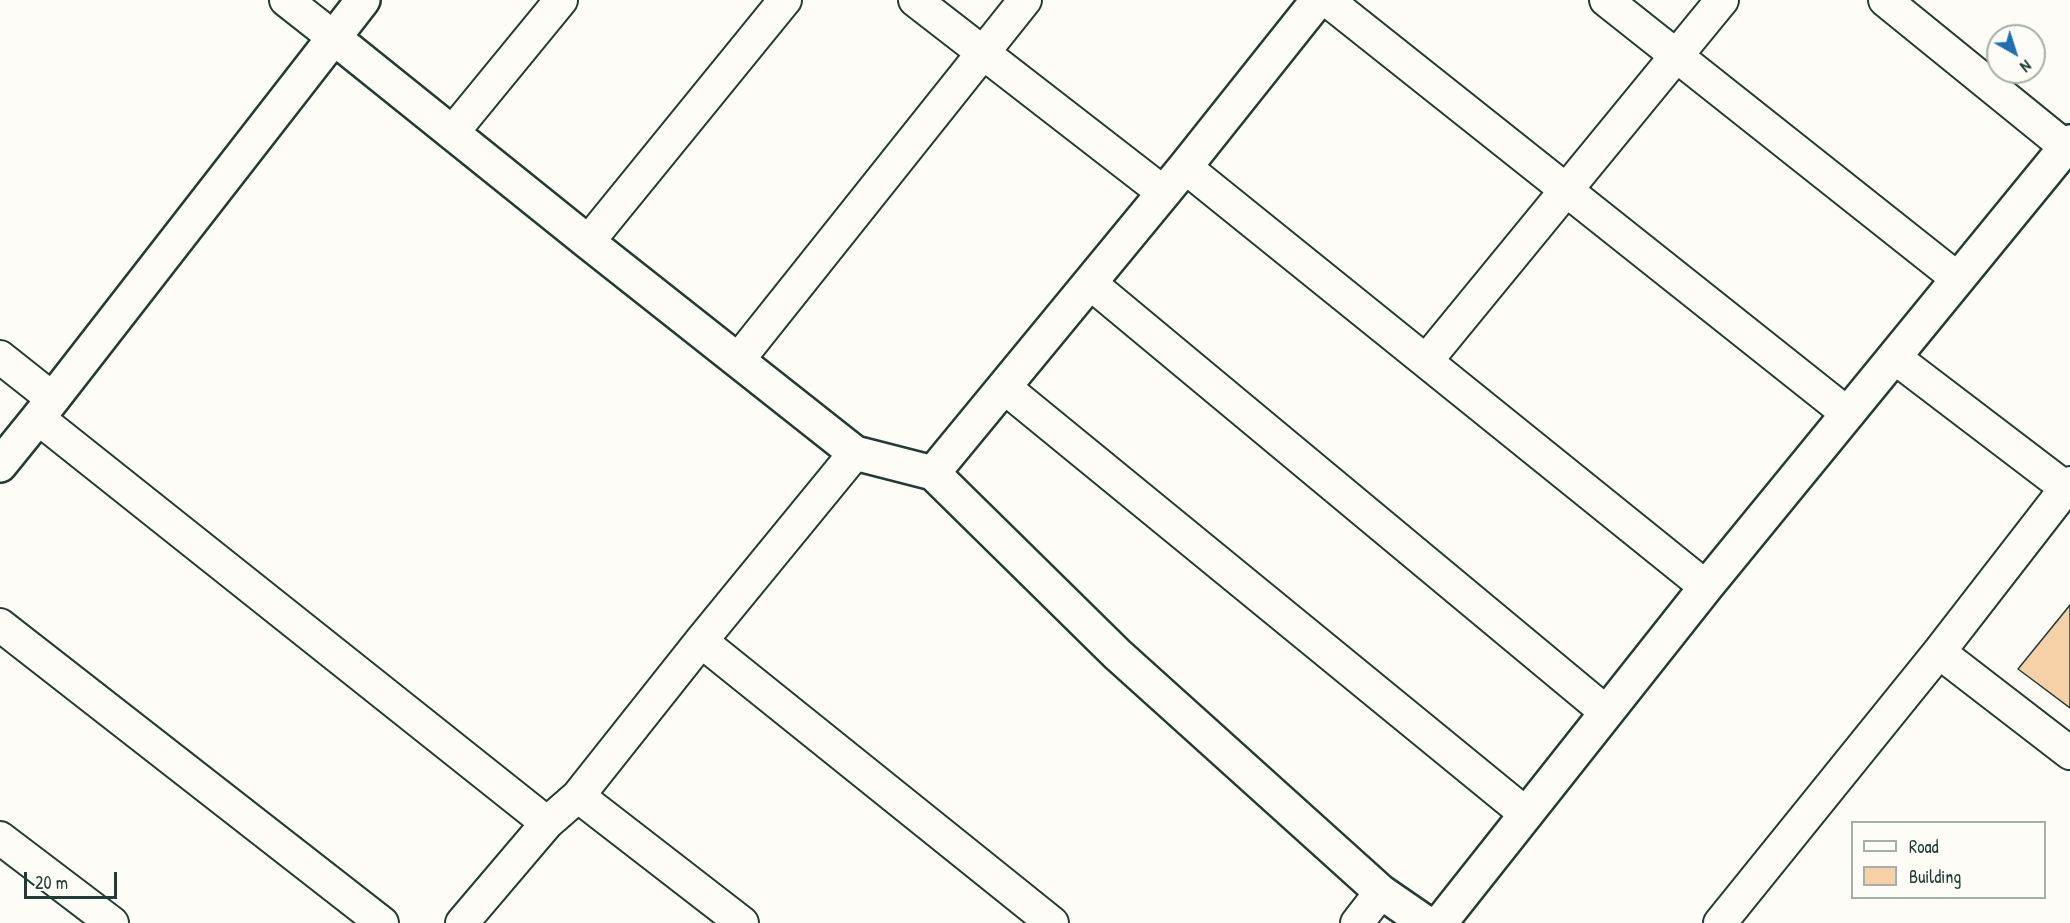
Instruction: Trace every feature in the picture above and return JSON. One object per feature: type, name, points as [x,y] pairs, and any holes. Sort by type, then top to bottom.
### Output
[{"type":"street","points":[[286,0],[855,453],[933,473],[1117,654],[1381,892],[1426,923]]},
{"type":"street","points":[[0,465],[46,409],[363,0]]},
{"type":"street","points":[[452,133],[561,0]]},
{"type":"street","points":[[588,242],[785,0]]},
{"type":"street","points":[[915,0],[1164,193]]},
{"type":"street","points":[[738,360],[1025,0]]},
{"type":"street","points":[[933,473],[1090,284],[1318,0]]},
{"type":"street","points":[[1327,0],[1848,414]]},
{"type":"street","points":[[1606,0],[1958,279]]},
{"type":"street","points":[[1426,361],[1722,0]]},
{"type":"street","points":[[1440,923],[1706,587],[2068,145],[1885,0]]},
{"type":"street","points":[[1185,167],[1706,587]]},
{"type":"street","points":[[1090,284],[1606,712]]},
{"type":"street","points":[[0,357],[46,409],[547,823]]},
{"type":"street","points":[[1720,923],[2068,486],[1894,357]]},
{"type":"street","points":[[1004,387],[1526,814]]},
{"type":"street","points":[[462,923],[547,823],[578,796],[855,453]]},
{"type":"street","points":[[0,625],[382,923]]},
{"type":"street","points":[[701,641],[1052,923]]},
{"type":"street","points":[[1938,652],[2070,753]]},
{"type":"street","points":[[578,796],[742,923]]},
{"type":"street","points":[[0,838],[112,923]]},
{"type":"street","points":[[1357,923],[1381,892]]},
{"type":"building","points":[[2070,605],[2070,708],[2018,669]]}]
